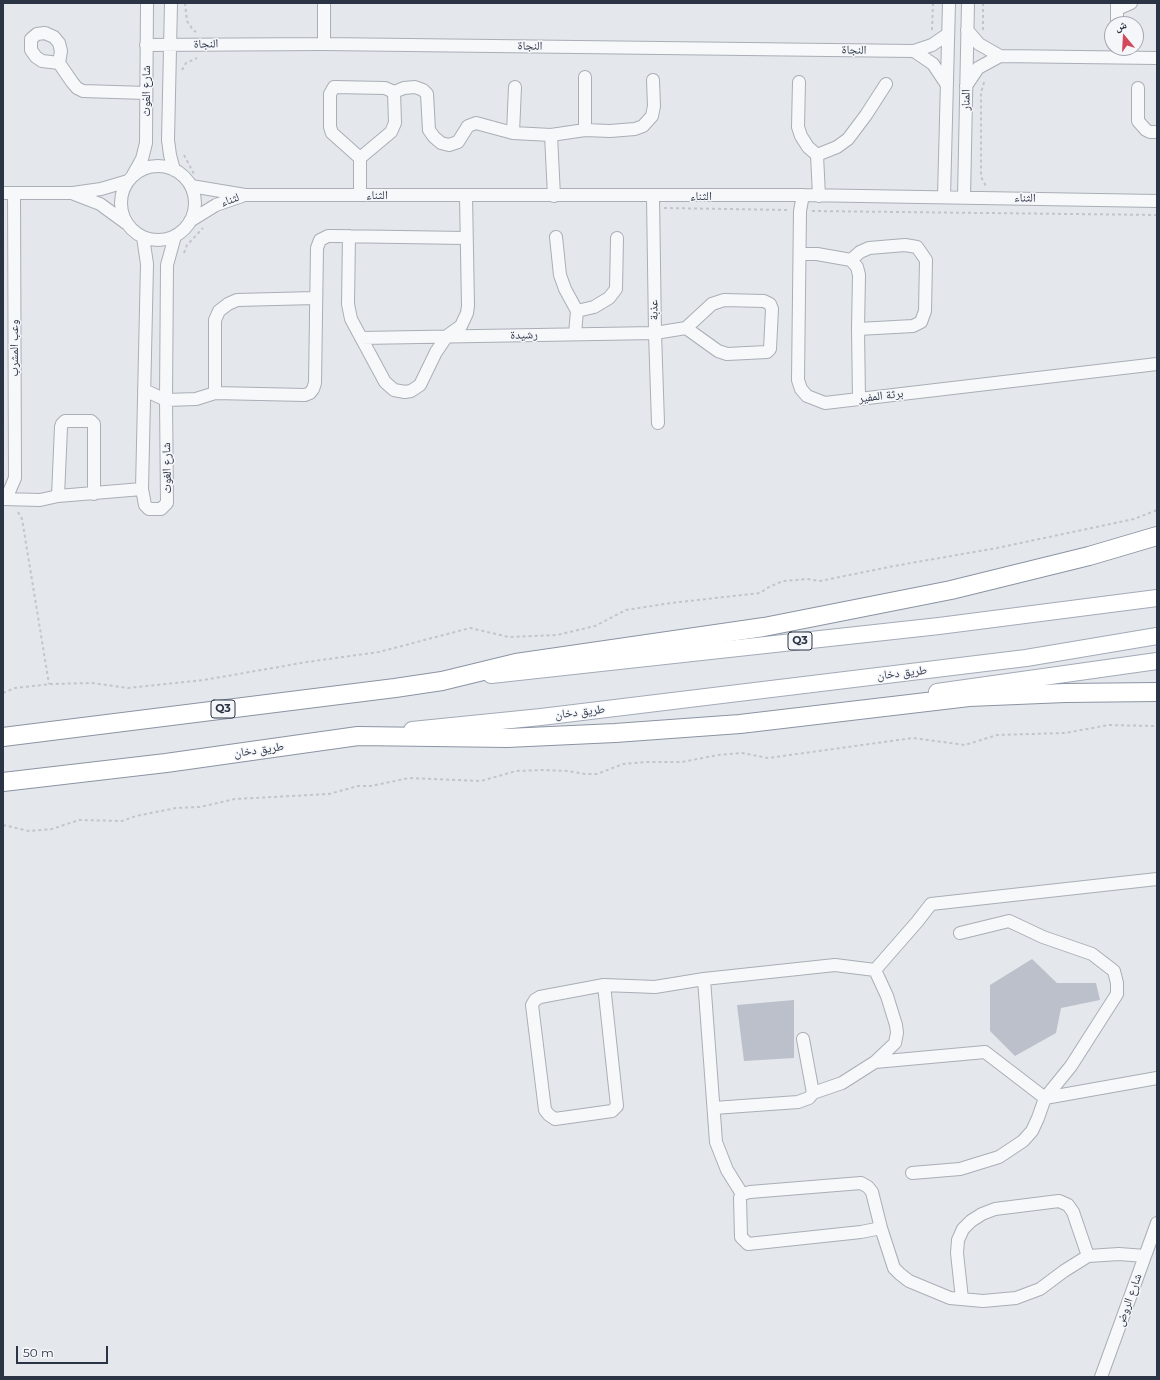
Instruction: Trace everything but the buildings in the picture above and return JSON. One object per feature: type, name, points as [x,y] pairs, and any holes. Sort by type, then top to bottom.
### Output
[{"type":"highway","points":[[442,681],[516,663],[772,625],[951,590],[1089,556],[1157,536]]},
{"type":"highway","name":"Q3","points":[[3,737],[442,681]]},
{"type":"highway","points":[[358,736],[507,738],[615,733],[740,724],[969,697],[1065,693],[1157,692]]},
{"type":"highway","name":"طريق دخان","points":[[3,782],[174,762],[358,736]]},
{"type":"main road","name":"Q3","points":[[442,681],[939,626],[1157,598]]},
{"type":"main road","name":"طريق دخان","points":[[358,736],[541,717],[1018,659],[1157,636]]},
{"type":"main road","points":[[832,713],[871,701],[1157,661]]},
{"type":"street","name":"شارع الغوث","points":[[131,178],[142,159],[146,143],[147,3]]},
{"type":"street","name":"شارع الغوث","points":[[171,3],[168,140],[174,170]]},
{"type":"street","points":[[324,3],[324,44]]},
{"type":"street","name":"المنار","points":[[944,197],[949,3]]},
{"type":"street","name":"المنار","points":[[964,197],[968,3]]},
{"type":"street","points":[[1118,16],[1117,6],[1132,3]]},
{"type":"street","points":[[967,30],[979,44],[1000,56]]},
{"type":"street","name":"النجاة","points":[[146,45],[324,44],[914,50],[932,45],[948,34]]},
{"type":"street","points":[[914,50],[933,64],[947,85]]},
{"type":"street","points":[[966,86],[978,68],[1000,56],[1104,52]]},
{"type":"street","points":[[1144,56],[1157,58]]},
{"type":"street","points":[[59,63],[77,88],[83,91],[146,93]]},
{"type":"street","points":[[585,77],[585,130]]},
{"type":"street","points":[[360,195],[360,158],[332,133],[330,127],[330,94],[334,87],[385,88],[394,92],[409,87],[416,87],[423,90],[427,94],[430,130],[434,137],[440,142],[449,145],[458,142],[468,126],[476,123],[513,133],[551,135],[585,130],[627,131],[643,126],[652,116],[654,106],[653,80]]},
{"type":"street","points":[[799,82],[798,127],[800,136],[804,142],[817,155],[819,196]]},
{"type":"street","points":[[817,155],[837,147],[848,139],[886,84]]},
{"type":"street","points":[[513,133],[515,87]]},
{"type":"street","points":[[1138,88],[1138,121],[1146,130],[1150,132],[1157,132]]},
{"type":"street","points":[[360,158],[390,132],[394,122],[394,92]]},
{"type":"street","points":[[551,135],[554,196]]},
{"type":"street","points":[[8,193],[73,193],[101,189],[131,178],[142,170],[153,166],[174,170],[193,181],[194,209],[190,221],[184,230],[175,236],[164,240],[159,240],[143,237],[100,204],[73,193]]},
{"type":"street","points":[[126,223],[121,209],[121,202],[122,194],[131,178]]},
{"type":"street","name":"لثناء","points":[[193,181],[245,195]]},
{"type":"street","name":"وعب المشرب","points":[[3,499],[9,492],[15,478],[9,326],[8,193]]},
{"type":"street","name":"الثناء","points":[[245,195],[803,195],[1157,201]]},
{"type":"street","name":"لثناء","points":[[190,221],[216,205],[245,195]]},
{"type":"street","name":"برثة المفير","points":[[803,195],[800,210],[798,380],[801,389],[808,396],[825,402],[859,399],[1157,364]]},
{"type":"street","points":[[349,236],[348,304],[352,319],[385,382],[394,390],[405,392],[420,385],[433,357],[447,336],[461,326],[467,313],[466,196]]},
{"type":"street","name":"عذبة","points":[[653,196],[658,423]]},
{"type":"street","name":"شارع الغوث","points":[[143,237],[147,264],[142,489],[143,502],[149,508],[161,508],[168,503],[166,400],[167,265],[175,236]]},
{"type":"street","points":[[144,390],[166,400],[196,399],[215,393],[305,395],[310,393],[313,389],[314,383],[317,248],[320,240],[328,236],[466,238]]},
{"type":"street","points":[[556,237],[560,275],[565,289],[577,311],[575,334]]},
{"type":"street","points":[[577,311],[594,306],[609,298],[616,289],[617,238]]},
{"type":"street","points":[[851,260],[860,252],[869,248],[905,245],[917,247],[926,260],[925,311],[921,322],[913,326],[858,329]]},
{"type":"street","points":[[800,254],[817,254],[851,260],[857,267],[859,275],[859,399]]},
{"type":"street","points":[[215,393],[215,320],[219,311],[236,300],[316,298]]},
{"type":"street","points":[[724,300],[764,301],[770,304],[772,309],[770,349],[766,352],[726,354],[718,351],[686,328],[712,304],[724,300]]},
{"type":"street","name":"رشيدة","points":[[361,338],[655,333],[686,328]]},
{"type":"street","points":[[58,496],[61,427],[65,421],[91,421],[94,424],[94,494]]},
{"type":"street","points":[[3,499],[40,500],[58,496],[142,489]]},
{"type":"street","points":[[874,970],[931,904],[1157,879]]},
{"type":"street","points":[[912,1173],[960,1169],[999,1157],[1023,1141],[1032,1131],[1045,1098],[1071,1066],[1117,994],[1117,983],[1114,971],[1092,954],[1043,937],[1009,921],[960,933]]},
{"type":"street","points":[[604,985],[617,1106],[612,1111],[555,1119],[546,1110],[532,1005],[535,1000],[540,997],[604,985],[655,987],[704,979],[835,965],[874,970]]},
{"type":"street","points":[[714,1108],[798,1102],[809,1098],[813,1092],[842,1083],[875,1062],[895,1043],[897,1033],[888,996],[874,970]]},
{"type":"street","points":[[704,979],[716,1142],[727,1170],[742,1194]]},
{"type":"street","points":[[803,1039],[813,1092]]},
{"type":"street","points":[[875,1062],[986,1052],[1045,1098],[1157,1078]]},
{"type":"street","points":[[742,1194],[750,1192],[861,1183],[868,1186],[872,1192],[881,1228],[894,1268],[909,1281],[950,1298],[983,1301],[1016,1298],[1040,1289],[1064,1271],[1088,1256],[1119,1254],[1145,1256]]},
{"type":"street","points":[[742,1194],[740,1198],[741,1236],[748,1244],[861,1232],[881,1228]]},
{"type":"street","points":[[962,1299],[957,1253],[958,1240],[963,1229],[971,1221],[982,1214],[995,1209],[1059,1201],[1068,1205],[1073,1212],[1088,1256]]},
{"type":"street","name":"شارع الروض","points":[[1102,1377],[1157,1223]]},
{"type":"path","points":[[180,73],[186,63],[193,58],[204,55],[206,44],[203,35],[193,30],[187,21],[186,3]]},
{"type":"path","points":[[932,34],[933,3]]},
{"type":"path","points":[[983,3],[983,31],[985,36]]},
{"type":"path","points":[[984,81],[981,93],[981,176],[986,186],[992,188]]},
{"type":"path","points":[[182,152],[193,181]]},
{"type":"path","points":[[653,208],[1157,215]]},
{"type":"path","points":[[183,254],[187,245],[204,226]]},
{"type":"path","points":[[13,508],[18,511],[22,519],[49,684]]},
{"type":"path","points":[[3,693],[15,688],[49,684],[92,683],[128,688],[204,680],[307,662],[379,652],[470,628],[509,638],[557,635],[595,626],[626,610],[671,603],[760,593],[783,581],[807,579],[820,581],[997,548],[1134,519],[1157,510]]},
{"type":"path","points":[[3,825],[29,831],[52,829],[79,820],[122,821],[136,816],[176,808],[200,807],[235,799],[329,794],[358,786],[370,786],[409,778],[480,781],[516,771],[529,770],[568,771],[585,774],[597,774],[623,764],[682,762],[718,755],[742,753],[768,758],[913,738],[965,745],[997,735],[1065,733],[1109,725],[1157,726]]}]
